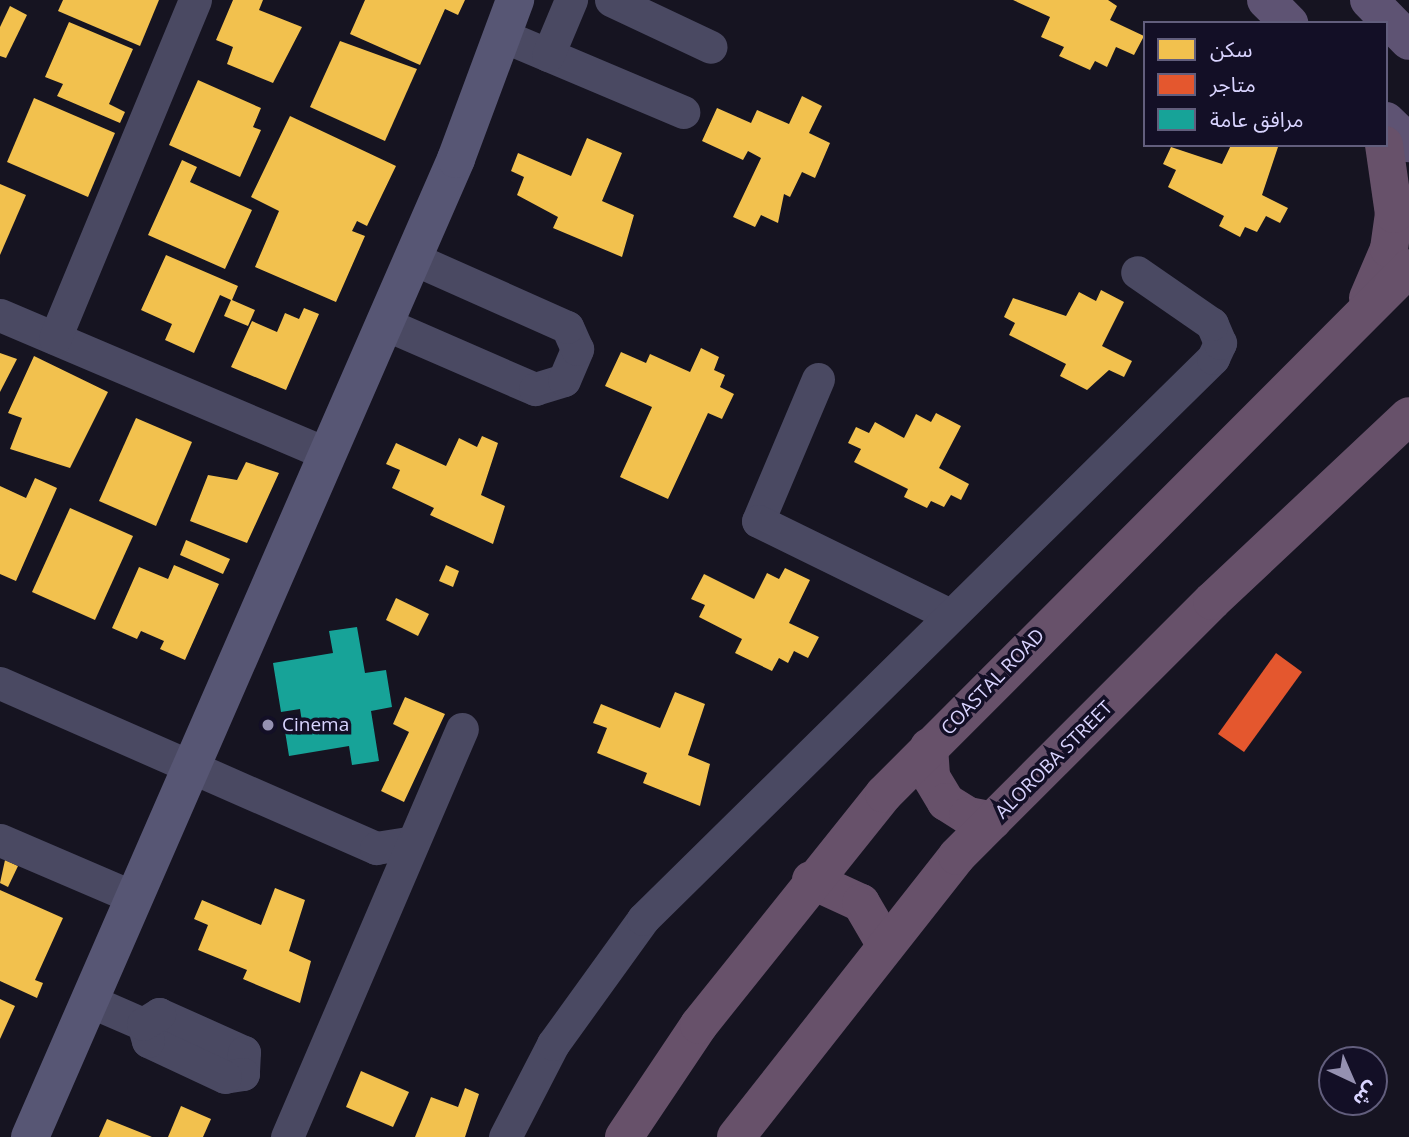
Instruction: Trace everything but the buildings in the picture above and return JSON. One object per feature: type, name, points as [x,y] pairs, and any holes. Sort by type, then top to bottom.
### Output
[{"type":"highway","points":[[1360,314],[1391,237],[1392,178],[1384,147]]},
{"type":"highway","name":"COASTAL ROAD","points":[[624,1137],[699,1025],[811,880],[929,747],[1409,268]]},
{"type":"highway","name":"ALOROBA STREET","points":[[736,1137],[884,944],[993,821],[1212,601],[1409,416]]},
{"type":"highway","points":[[929,747],[931,777],[946,802],[968,816],[993,821]]},
{"type":"highway","points":[[811,880],[862,903],[884,944]]},
{"type":"main road","points":[[1266,0],[1287,21]]},
{"type":"main road","points":[[1369,0],[1409,41]]},
{"type":"main road","points":[[1388,123],[1409,143]]},
{"type":"street","points":[[55,338],[195,0]]},
{"type":"street","points":[[30,1137],[194,766],[412,258],[515,0]]},
{"type":"street","points":[[548,55],[571,0]]},
{"type":"street","points":[[611,0],[711,47]]},
{"type":"street","points":[[501,35],[683,113]]},
{"type":"street","points":[[383,323],[535,389],[564,380],[577,349],[567,327],[412,258]]},
{"type":"street","points":[[505,1137],[553,1044],[643,919],[950,615],[1153,424],[1213,358],[1220,343],[1212,324],[1137,272]]},
{"type":"street","points":[[0,314],[327,454]]},
{"type":"street","points":[[818,379],[758,521],[950,615]]},
{"type":"street","points":[[0,682],[376,848],[413,842]]},
{"type":"street","points":[[288,1137],[462,729]]},
{"type":"street","points":[[0,841],[135,898]]},
{"type":"street","points":[[90,1001],[142,1024]]},
{"type":"place","name":"Cinema","points":[[268,725]]}]
